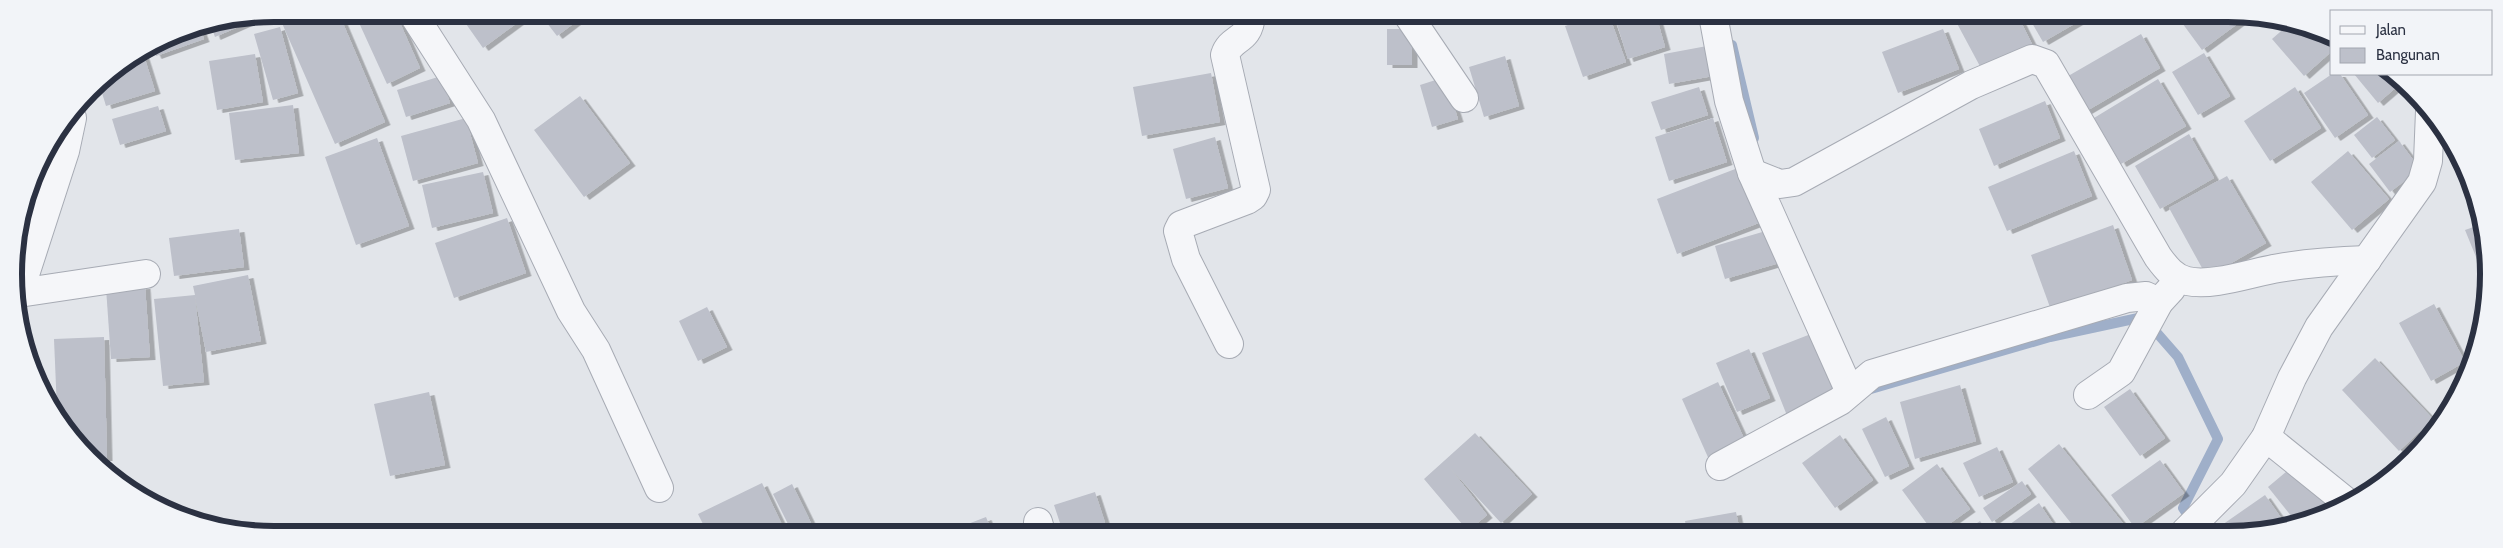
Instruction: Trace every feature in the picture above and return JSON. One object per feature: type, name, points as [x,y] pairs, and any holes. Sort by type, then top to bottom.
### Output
[{"type":"street","points":[[418,22],[480,120],[572,312],[596,350],[659,488]]},
{"type":"street","points":[[1229,344],[1186,259],[1178,231],[1181,225],[1247,200],[1253,196],[1256,190],[1225,55],[1230,46],[1246,34],[1249,22]]},
{"type":"street","points":[[1413,22],[1464,98]]},
{"type":"street","points":[[1714,22],[1729,101],[1753,174],[1859,384]]},
{"type":"street","points":[[1753,174],[1780,184],[1794,182],[1971,85],[2032,59],[2046,64],[2158,257],[2166,268],[2180,279],[2196,282],[2209,281],[2280,268],[2367,260]]},
{"type":"street","points":[[2193,525],[2233,484],[2266,436],[2292,378],[2320,327],[2422,182],[2428,161],[2430,122]]},
{"type":"street","points":[[23,287],[65,150],[70,127]]},
{"type":"street","points":[[24,299],[146,274]]},
{"type":"street","points":[[2088,395],[2121,372],[2153,313],[2180,279]]},
{"type":"street","points":[[1720,466],[1840,401],[1859,384],[2127,298],[2146,296],[2153,313]]},
{"type":"street","points":[[2266,436],[2342,499]]},
{"type":"building","points":[[282,22],[342,22],[385,122],[335,144]]},
{"type":"building","points":[[359,22],[400,22],[420,68],[387,84]]},
{"type":"building","points":[[465,22],[518,22],[483,48]]},
{"type":"building","points":[[546,22],[575,22],[557,36]]},
{"type":"building","points":[[1576,22],[1612,22],[1626,62],[1583,77],[1565,26]]},
{"type":"building","points":[[1616,22],[1658,22],[1665,47],[1628,59]]},
{"type":"building","points":[[1956,22],[2021,22],[2032,44],[1982,70]]},
{"type":"building","points":[[2031,22],[2078,22],[2043,42]]},
{"type":"building","points":[[2181,22],[2239,23],[2202,50]]},
{"type":"building","points":[[243,25],[215,37],[212,30]]},
{"type":"building","points":[[280,27],[298,93],[273,100],[254,34]]},
{"type":"building","points":[[2284,28],[2330,44],[2330,53],[2304,76],[2272,39]]},
{"type":"building","points":[[1387,29],[1412,29],[1412,65],[1387,65]]},
{"type":"building","points":[[1943,29],[1959,69],[1898,93],[1882,52]]},
{"type":"building","points":[[202,33],[204,39],[156,56],[154,53],[163,48]]},
{"type":"building","points":[[2141,34],[2160,68],[2083,113],[2063,79]]},
{"type":"building","points":[[1707,46],[1713,76],[1669,84],[1664,54]]},
{"type":"building","points":[[2204,53],[2230,96],[2198,115],[2172,72]]},
{"type":"building","points":[[255,54],[263,102],[217,110],[209,61]]},
{"type":"building","points":[[1505,56],[1519,106],[1484,117],[1469,67]]},
{"type":"building","points":[[145,58],[155,91],[106,106],[101,91],[121,74]]},
{"type":"building","points":[[1211,73],[1220,122],[1142,136],[1133,87]]},
{"type":"building","points":[[2331,75],[2341,75],[2368,115],[2335,138],[2304,93]]},
{"type":"building","points":[[2355,75],[2383,75],[2397,87],[2378,103]]},
{"type":"building","points":[[441,76],[450,103],[406,117],[397,90]]},
{"type":"building","points":[[1445,77],[1458,119],[1432,127],[1420,85]]},
{"type":"building","points":[[2158,79],[2186,126],[2121,164],[2094,118]]},
{"type":"building","points":[[1699,87],[1708,115],[1661,130],[1651,102]]},
{"type":"building","points":[[2295,87],[2321,128],[2270,161],[2244,121]]},
{"type":"building","points":[[580,96],[630,163],[584,197],[534,130]]},
{"type":"building","points":[[2045,101],[2060,138],[1994,166],[1979,129]]},
{"type":"building","points":[[293,105],[299,153],[235,160],[229,113]]},
{"type":"building","points":[[158,106],[166,131],[120,145],[112,119]]},
{"type":"building","points":[[2377,117],[2395,140],[2372,158],[2354,135]]},
{"type":"building","points":[[466,118],[478,163],[413,181],[401,136]]},
{"type":"building","points":[[1713,118],[1727,162],[1669,181],[1655,137]]},
{"type":"building","points":[[2189,134],[2214,178],[2160,209],[2135,166]]},
{"type":"building","points":[[1215,137],[1228,188],[1186,199],[1173,149]]},
{"type":"building","points":[[377,138],[409,226],[356,245],[325,157]]},
{"type":"building","points":[[2399,141],[2420,169],[2390,192],[2369,164]]},
{"type":"building","points":[[2074,151],[2092,196],[2007,231],[1988,187]]},
{"type":"building","points":[[2348,151],[2389,199],[2352,230],[2311,182]]},
{"type":"building","points":[[1743,166],[1764,221],[1677,254],[1657,199]]},
{"type":"building","points":[[483,172],[493,213],[432,228],[422,185]]},
{"type":"building","points":[[2227,176],[2266,243],[2207,277],[2169,208]]},
{"type":"building","points":[[507,218],[526,273],[454,298],[435,243]]},
{"type":"building","points":[[2113,225],[2132,280],[2051,310],[2031,255]]},
{"type":"building","points":[[2476,226],[2480,267],[2465,230]]},
{"type":"building","points":[[239,229],[244,267],[174,276],[169,238]]},
{"type":"building","points":[[1769,230],[1779,263],[1725,279],[1715,246]]},
{"type":"building","points":[[248,275],[261,341],[206,352],[195,297],[204,382],[163,386],[154,299],[195,295],[193,286]]},
{"type":"building","points":[[145,286],[150,357],[111,359],[106,288]]},
{"type":"building","points":[[2434,304],[2464,363],[2431,381],[2399,323]]},
{"type":"building","points":[[707,307],[727,347],[698,361],[679,321]]},
{"type":"building","points":[[1816,332],[1842,396],[1788,418],[1762,353]]},
{"type":"building","points":[[104,337],[107,458],[103,458],[85,440],[57,401],[54,339]]},
{"type":"building","points":[[1749,349],[1770,398],[1737,412],[1716,363]]},
{"type":"building","points":[[2375,358],[2433,419],[2399,451],[2342,390]]},
{"type":"building","points":[[1718,382],[1748,447],[1711,464],[1682,399]]},
{"type":"building","points":[[1960,385],[1976,441],[1915,459],[1900,402]]},
{"type":"building","points":[[2130,389],[2165,438],[2140,456],[2104,407]]},
{"type":"building","points":[[429,392],[445,465],[390,476],[374,404]]},
{"type":"building","points":[[1886,417],[1909,466],[1885,477],[1862,429]]},
{"type":"building","points":[[1475,433],[1532,494],[1501,523],[1450,468],[1487,515],[1474,526],[1464,526],[1424,479]]},
{"type":"building","points":[[1840,435],[1873,480],[1835,508],[1802,463]]},
{"type":"building","points":[[2059,444],[2125,526],[2073,526],[2028,469]]},
{"type":"building","points":[[1997,447],[2013,482],[1979,497],[1963,463]]},
{"type":"building","points":[[2160,460],[2184,493],[2138,526],[2134,526],[2111,495]]},
{"type":"building","points":[[1937,464],[1970,509],[1946,526],[1929,526],[1902,490]]},
{"type":"building","points":[[2293,466],[2326,505],[2292,517],[2268,487]]},
{"type":"building","points":[[2022,481],[2031,494],[1992,522],[1983,508]]},
{"type":"building","points":[[762,483],[783,526],[704,526],[698,514]]},
{"type":"building","points":[[792,484],[813,526],[789,526],[773,494]]},
{"type":"building","points":[[1095,492],[1106,526],[1061,526],[1054,505]]},
{"type":"building","points":[[2265,495],[2282,520],[2245,525],[2220,526]]},
{"type":"building","points":[[2039,503],[2054,526],[2007,526]]},
{"type":"building","points":[[1736,512],[1739,526],[1686,526],[1685,521]]},
{"type":"building","points":[[986,517],[990,526],[963,526]]},
{"type":"building","points":[[1980,521],[1984,526],[1973,526]]},
{"type":"waterway","points":[[1732,45],[1754,138]]},
{"type":"waterway","points":[[1864,391],[2050,337],[2143,317],[2178,357],[2218,439],[2183,508],[2193,523]]}]
